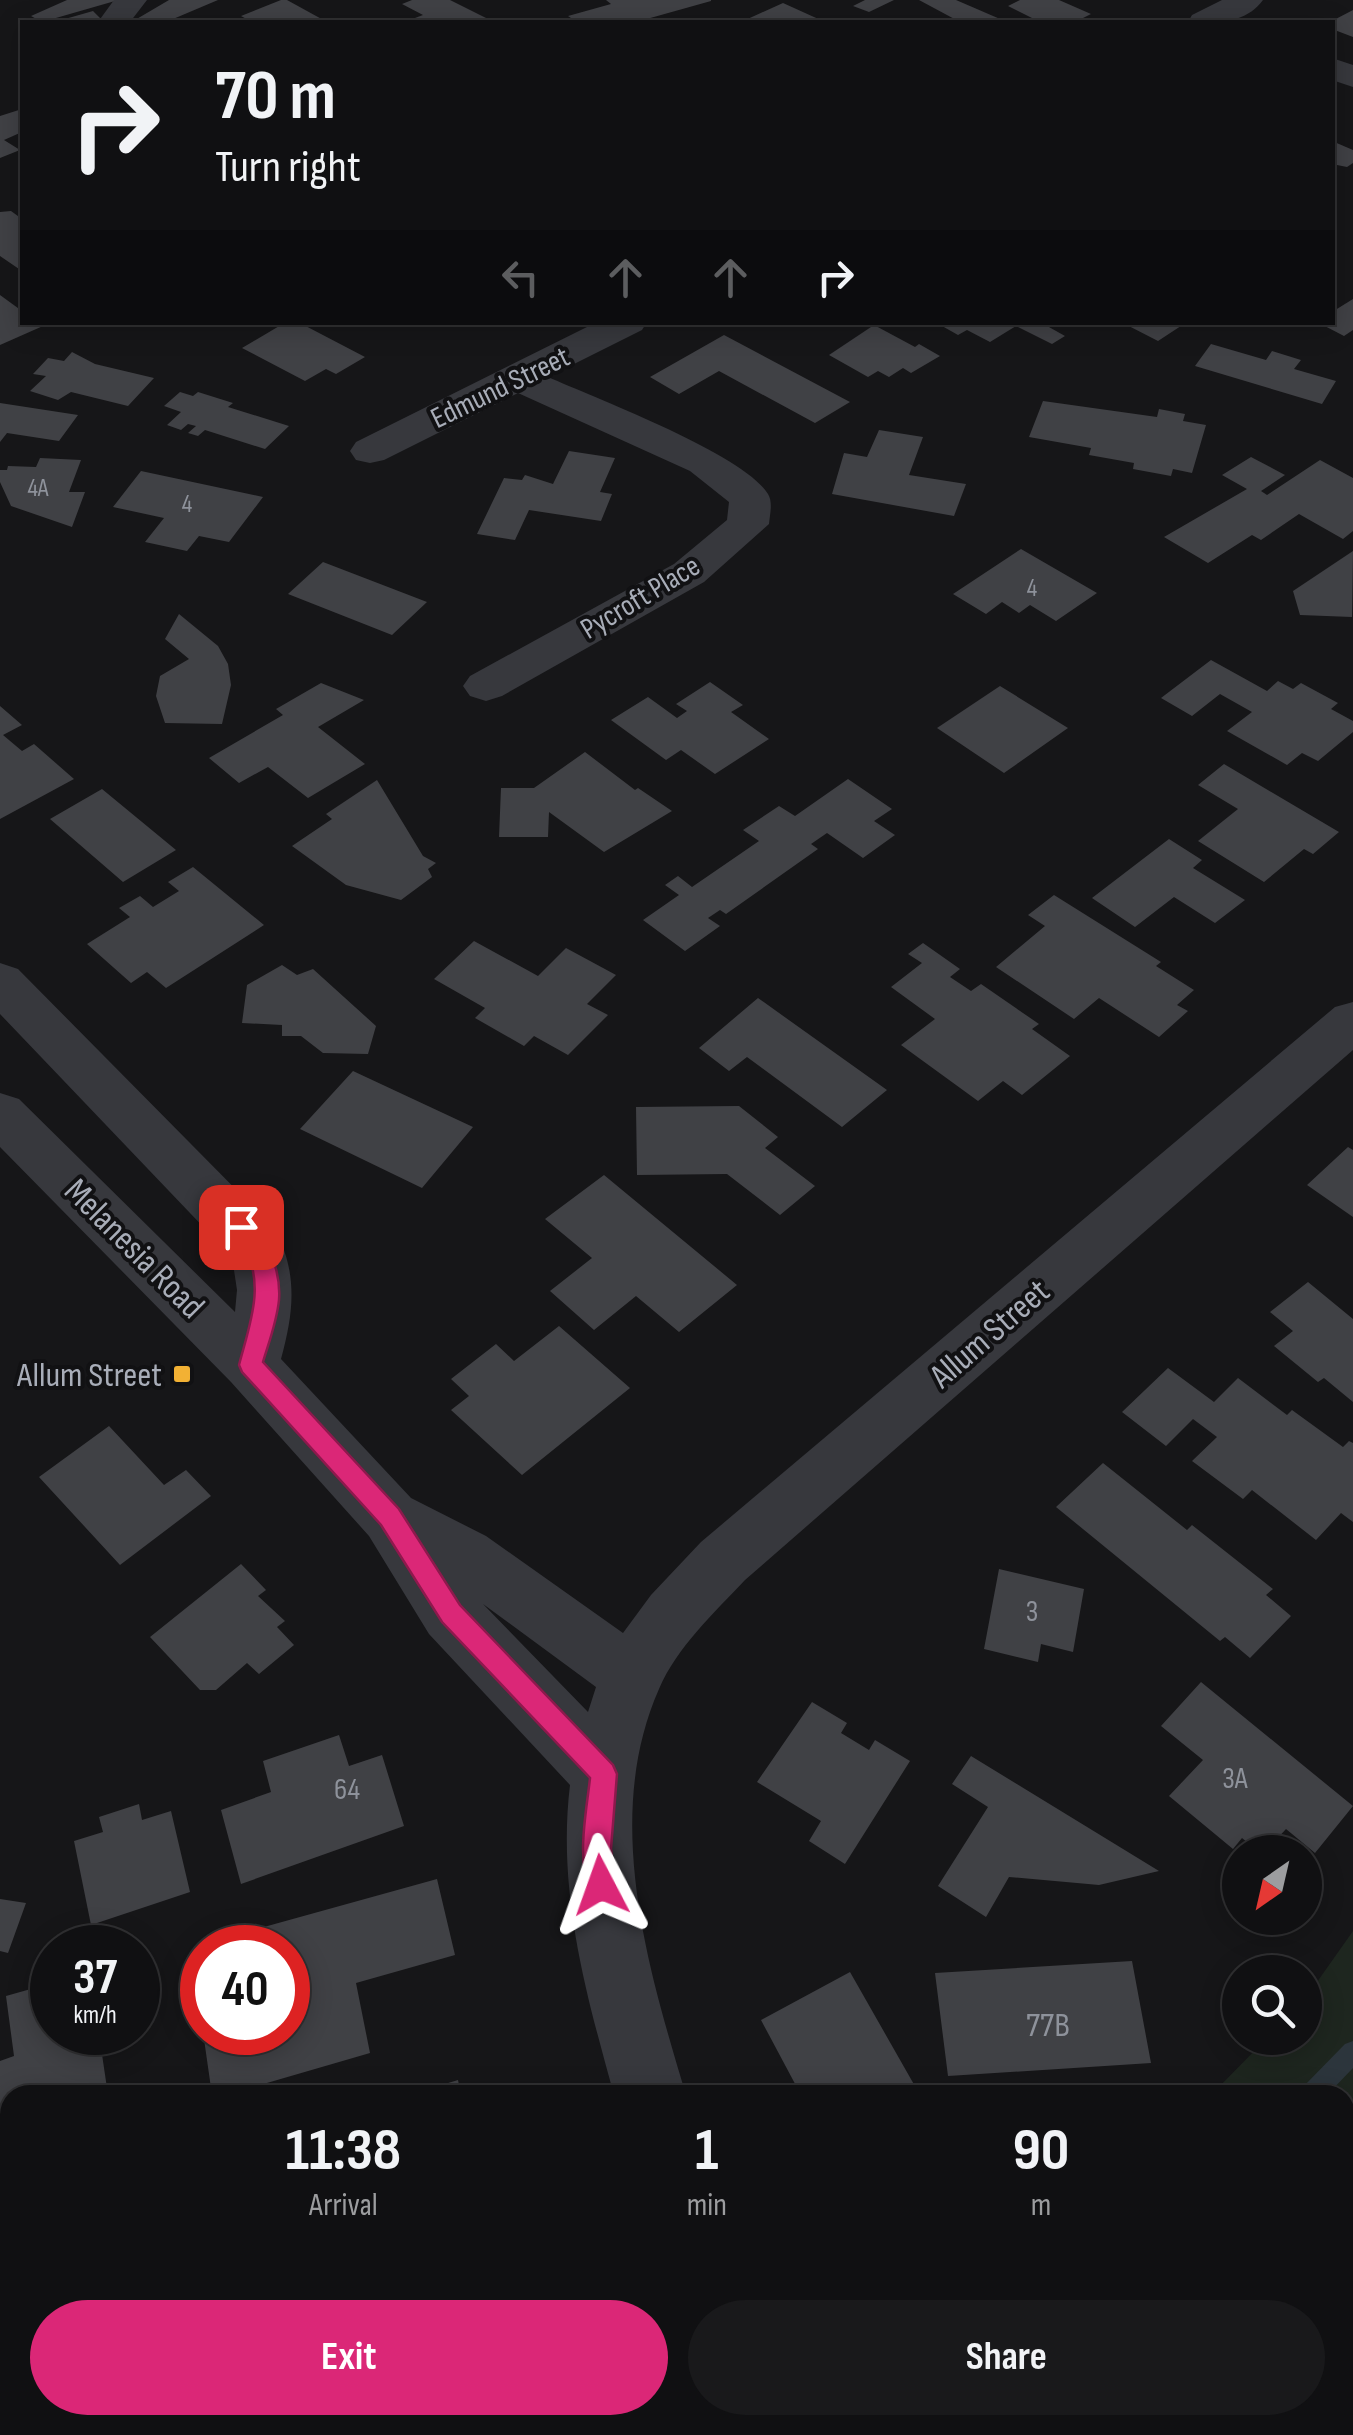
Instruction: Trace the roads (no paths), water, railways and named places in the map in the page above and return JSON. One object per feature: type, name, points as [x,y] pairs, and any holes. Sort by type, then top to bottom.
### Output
[{"type":"street","points":[[116,20],[131,0]]},
{"type":"street","points":[[1211,15],[1247,0]]},
{"type":"street","name":"Edmund Street","points":[[370,451],[622,325]]},
{"type":"street","name":"Pycroft Place","points":[[486,686],[689,573],[748,524],[750,498],[704,462],[520,379]]},
{"type":"street","points":[[0,982],[256,1245],[264,1264],[267,1305],[251,1365]]},
{"type":"street","name":"Allum Street","points":[[604,1774],[632,1676],[657,1637],[723,1561],[1353,1021]]},
{"type":"street","name":"Melanesia Road","points":[[0,1113],[251,1365],[390,1517],[451,1614],[604,1774]]},
{"type":"street","name":"Melanesia Road","points":[[390,1517],[464,1555],[632,1676]]},
{"type":"street","points":[[604,1774],[597,1849],[603,1921],[647,2085]]},
{"type":"waterway","points":[[1321,2085],[1353,2052]]},
{"type":"place","name":"Allum Street","points":[[182,1374]]}]
